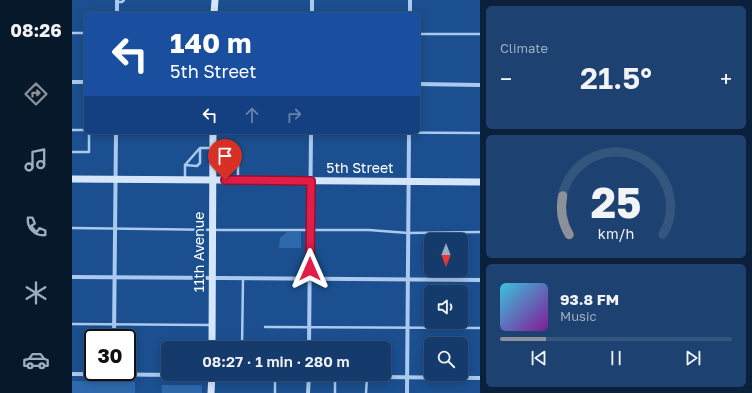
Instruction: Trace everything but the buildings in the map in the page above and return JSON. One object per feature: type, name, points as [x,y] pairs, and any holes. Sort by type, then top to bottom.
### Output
[{"type":"main road","points":[[214,12],[215,0]]},
{"type":"main road","name":"11th Avenue","points":[[212,341],[213,134]]},
{"type":"main road","name":"5th Street","points":[[72,179],[480,182]]},
{"type":"main road","points":[[211,393],[212,381]]},
{"type":"street","points":[[312,0],[312,12]]},
{"type":"street","points":[[410,0],[410,12]]},
{"type":"street","points":[[117,1],[117,12]]},
{"type":"street","points":[[72,82],[84,82]]},
{"type":"street","points":[[420,84],[480,85]]},
{"type":"street","points":[[114,329],[116,134]]},
{"type":"street","points":[[309,341],[311,134]]},
{"type":"street","points":[[406,393],[409,134]]},
{"type":"street","points":[[72,277],[480,280]]},
{"type":"street","points":[[136,373],[161,374]]},
{"type":"street","points":[[72,374],[84,374]]},
{"type":"street","points":[[391,377],[480,378]]},
{"type":"street","points":[[308,393],[309,381]]},
{"type":"lane","points":[[117,1],[122,2],[124,0]]},
{"type":"lane","points":[[72,33],[84,33]]},
{"type":"lane","points":[[420,34],[480,34]]},
{"type":"lane","points":[[72,130],[84,130]]},
{"type":"lane","points":[[420,132],[480,134]]},
{"type":"lane","points":[[72,152],[89,152],[89,134]]},
{"type":"lane","points":[[200,148],[213,148]]},
{"type":"lane","points":[[185,180],[186,165],[200,148]]},
{"type":"lane","points":[[186,165],[197,166],[200,163],[200,148]]},
{"type":"lane","points":[[213,156],[238,157],[238,180]]},
{"type":"lane","points":[[72,228],[310,231],[369,230],[408,233],[480,232]]},
{"type":"lane","points":[[242,341],[243,278]]},
{"type":"lane","points":[[72,324],[212,325]]},
{"type":"lane","points":[[265,328],[480,328]]},
{"type":"lane","points":[[275,381],[275,393]]},
{"type":"lane","points":[[334,393],[335,381]]},
{"type":"lane","points":[[366,393],[367,381]]},
{"type":"shaded area","points":[[287,232],[301,232],[301,248],[279,248],[280,238]]},
{"type":"shaded area","points":[[72,381],[135,382],[135,393],[72,393]]},
{"type":"shaded area","points":[[162,385],[201,385],[202,393],[162,393]]},
{"type":"route","points":[[225,180],[311,181],[310,269]]}]
